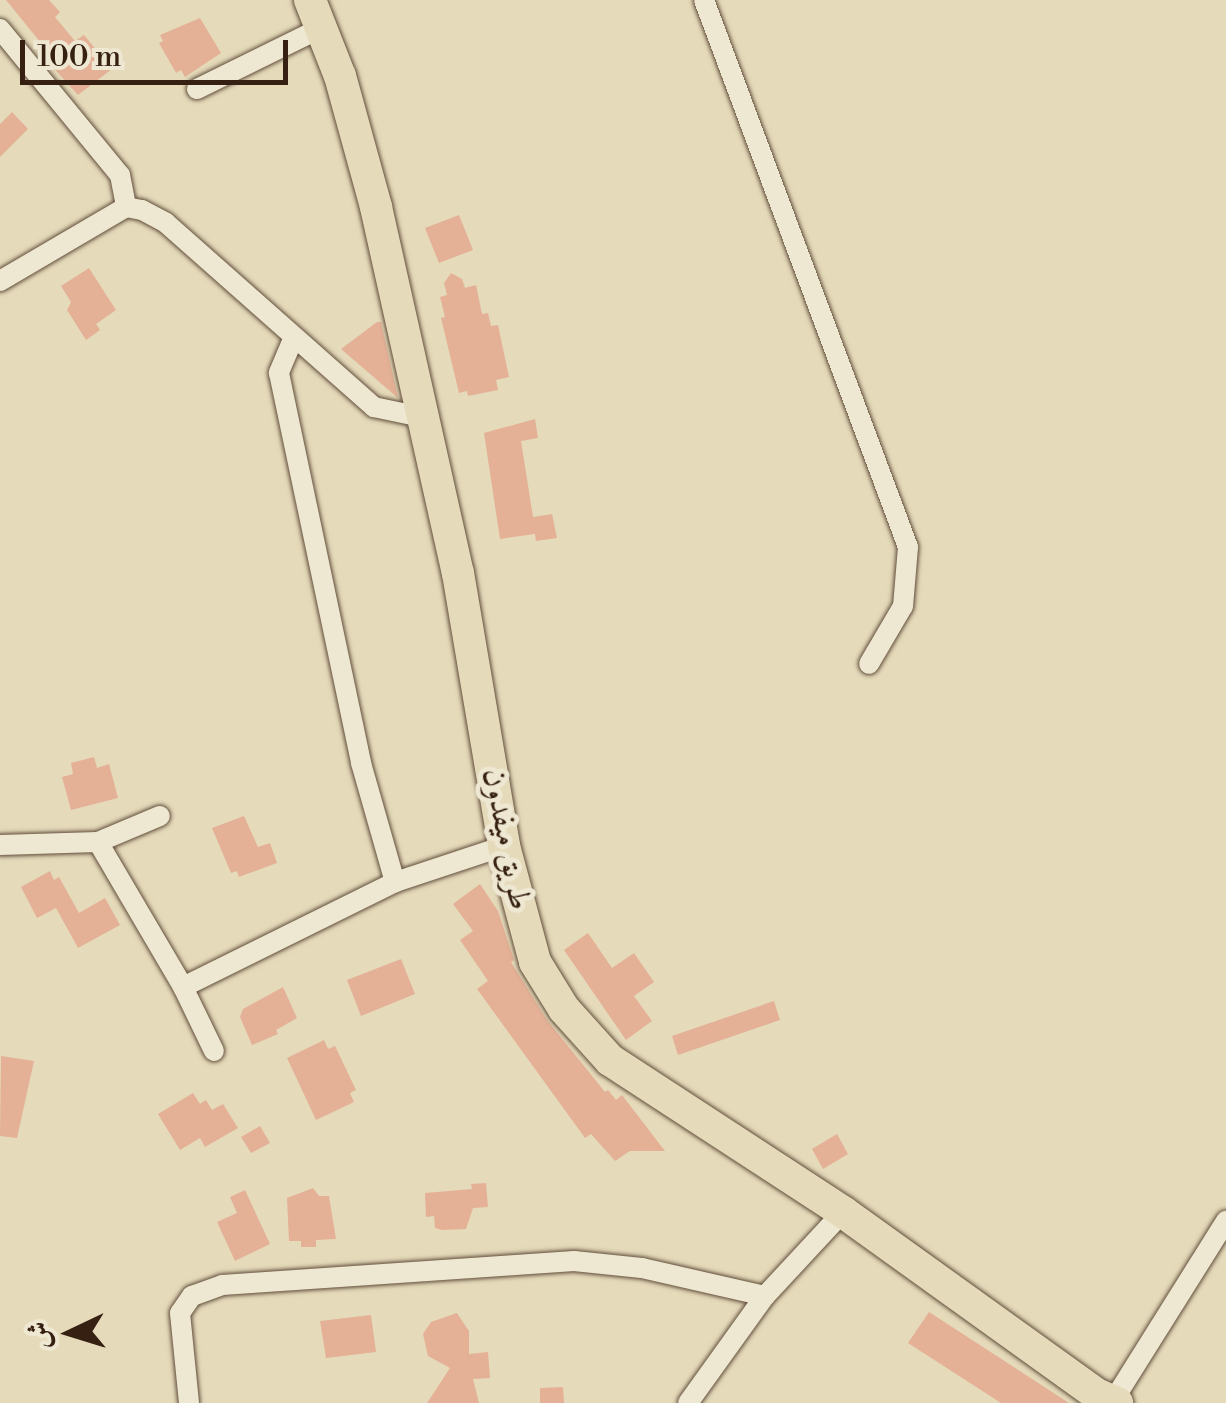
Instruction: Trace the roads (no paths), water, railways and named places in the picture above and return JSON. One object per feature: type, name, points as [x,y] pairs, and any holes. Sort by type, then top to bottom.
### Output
[{"type":"main road","name":"طريق ميفدون","points":[[316,14],[340,76],[371,188],[426,418],[458,572],[504,846],[536,962],[586,1034],[610,1060],[843,1212],[1018,1341],[1115,1402]]},
{"type":"street","points":[[704,0],[908,547],[903,606],[869,664]]},
{"type":"street","points":[[197,89],[316,14]]},
{"type":"street","points":[[0,29],[120,175],[126,207]]},
{"type":"street","points":[[126,207],[166,223],[374,407],[426,418]]},
{"type":"street","points":[[0,281],[126,207]]},
{"type":"street","points":[[294,337],[279,373],[361,763],[395,882]]},
{"type":"street","points":[[0,845],[98,842],[160,816]]},
{"type":"street","points":[[98,842],[183,987],[214,1051]]},
{"type":"street","points":[[183,987],[395,882],[504,846]]},
{"type":"street","points":[[688,1403],[765,1296],[843,1212]]},
{"type":"street","points":[[1115,1402],[1226,1221]]},
{"type":"street","points":[[189,1403],[180,1314],[192,1296],[222,1285],[574,1262],[642,1268],[765,1296]]}]
